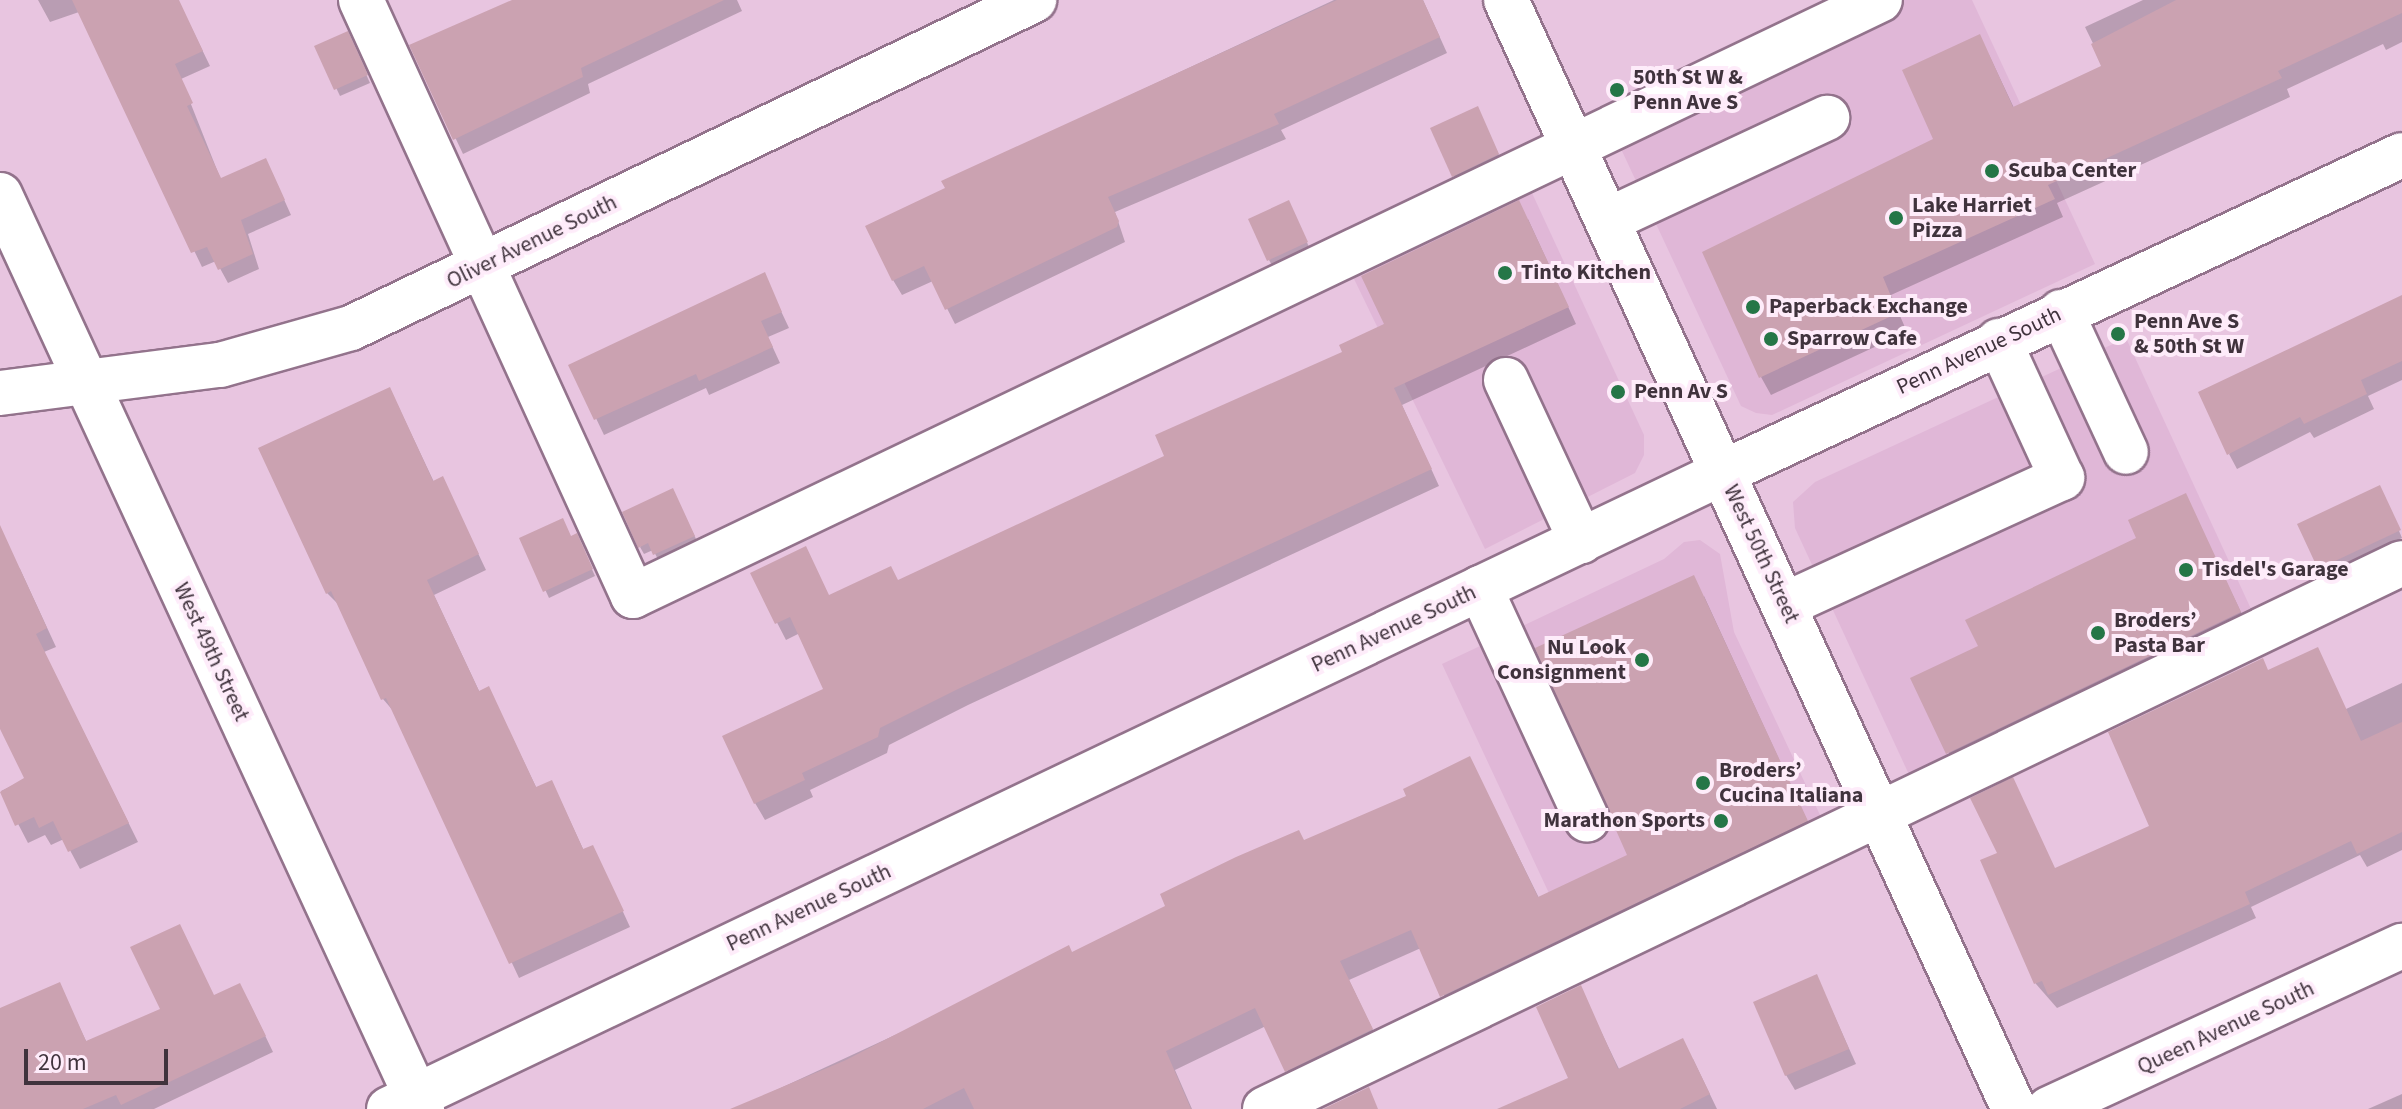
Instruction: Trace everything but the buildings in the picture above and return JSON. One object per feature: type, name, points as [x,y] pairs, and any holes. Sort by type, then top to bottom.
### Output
[{"type":"street","points":[[361,0],[633,596],[1880,0]]},
{"type":"street","name":"Oliver Avenue South","points":[[0,393],[220,365],[351,328],[1034,0]]},
{"type":"street","name":"West 50th Street","points":[[1506,0],[1880,810],[2014,1109]]},
{"type":"street","points":[[1608,220],[1827,118]]},
{"type":"street","name":"Penn Avenue South","points":[[409,1105],[1480,588],[1999,341],[2402,155]]},
{"type":"street","name":"West 49th Street","points":[[0,195],[409,1105]]},
{"type":"street","points":[[2061,312],[2126,452]]},
{"type":"street","points":[[1784,605],[2062,478],[1999,341]]},
{"type":"street","points":[[1506,380],[1581,541]]},
{"type":"street","points":[[1265,1109],[1880,810],[2402,563]]},
{"type":"street","points":[[1480,588],[1587,820]]},
{"type":"street","name":"Queen Avenue South","points":[[2049,1109],[2402,946]]},
{"type":"shaded area","points":[[1867,0],[1972,0],[2095,264],[1772,415],[1756,413],[1741,406],[1608,121]]},
{"type":"shaded area","points":[[1519,165],[1644,435],[1644,455],[1635,473],[1485,549],[1340,250]]},
{"type":"shaded area","points":[[2126,338],[2263,635],[1918,794],[1795,528],[1793,502],[1815,482]]},
{"type":"shaded area","points":[[1700,540],[1720,554],[1734,632],[1828,832],[1576,951],[1442,664],[1664,559],[1684,542]]},
{"type":"place","name":"50th St W & Penn Ave S","points":[[1617,90]]},
{"type":"place","name":"Scuba Center","points":[[1992,171]]},
{"type":"place","name":"Lake Harriet Pizza","points":[[1896,218]]},
{"type":"place","name":"Tinto Kitchen","points":[[1505,273]]},
{"type":"place","name":"Paperback Exchange","points":[[1753,307]]},
{"type":"place","name":"Penn Ave S & 50th St W","points":[[2118,334]]},
{"type":"place","name":"Sparrow Cafe","points":[[1771,339]]},
{"type":"place","name":"Penn Av S","points":[[1618,392]]},
{"type":"place","name":"Tisdel's Garage","points":[[2186,570]]},
{"type":"place","name":"Broders’ Pasta Bar","points":[[2098,633]]},
{"type":"place","name":"Nu Look Consignment","points":[[1642,660]]},
{"type":"place","name":"Broders’ Cucina Italiana","points":[[1703,783]]},
{"type":"place","name":"Marathon Sports","points":[[1721,821]]}]
